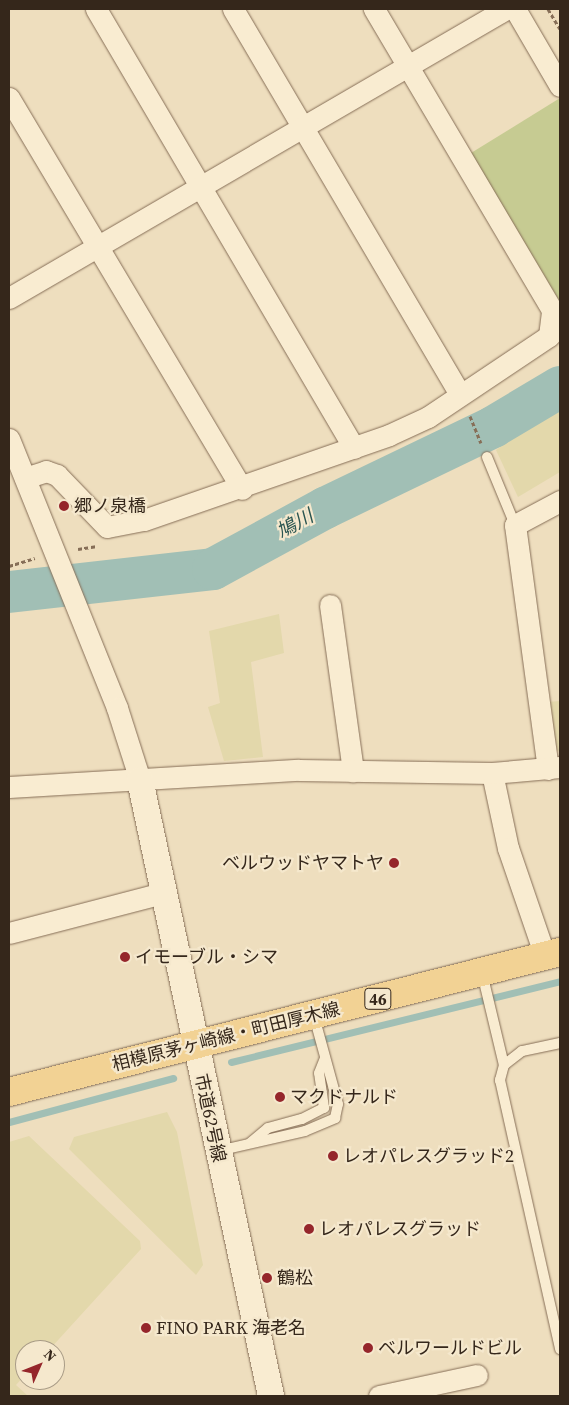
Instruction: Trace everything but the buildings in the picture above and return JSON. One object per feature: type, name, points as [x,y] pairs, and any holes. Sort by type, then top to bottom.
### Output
[{"type":"main road","name":"相模原茅ヶ崎線・町田厚木線","points":[[9,1092],[195,1046],[317,1025],[484,982],[553,954]]},
{"type":"street","points":[[96,9],[354,448]]},
{"type":"street","points":[[233,9],[460,394]]},
{"type":"street","points":[[25,478],[46,471],[64,480],[107,527],[242,489],[354,448],[428,417],[549,336],[552,310],[374,9]]},
{"type":"street","points":[[9,298],[506,9]]},
{"type":"street","points":[[515,9],[560,86]]},
{"type":"street","points":[[9,98],[242,489]]},
{"type":"street","points":[[9,439],[25,478],[48,556],[86,631],[140,780]]},
{"type":"street","points":[[9,787],[353,771],[492,773],[554,768],[515,525],[560,501]]},
{"type":"street","points":[[330,605],[353,771]]},
{"type":"street","points":[[492,773],[508,848],[553,954]]},
{"type":"street","name":"市道62号線","points":[[140,780],[217,1151],[271,1396]]},
{"type":"street","points":[[9,933],[163,893]]},
{"type":"street","points":[[379,1396],[477,1375]]},
{"type":"lane","points":[[485,453],[515,525]]},
{"type":"lane","points":[[484,982],[504,1065],[500,1080],[560,1349]]},
{"type":"lane","points":[[217,1151],[320,1127],[335,1118],[338,1104],[317,1025]]},
{"type":"lane","points":[[504,1065],[522,1051],[560,1043]]},
{"type":"lane","points":[[250,1144],[268,1128],[302,1120],[324,1108],[319,1073],[325,1058]]},
{"type":"path","points":[[548,9],[560,29]]},
{"type":"path","points":[[468,413],[485,453]]},
{"type":"path","points":[[9,566],[48,556]]},
{"type":"shaded area","points":[[560,405],[560,472],[518,497],[496,450]]},
{"type":"shaded area","points":[[279,614],[284,653],[251,662],[263,757],[224,761],[208,707],[220,703],[209,631]]},
{"type":"shaded area","points":[[560,701],[560,752],[554,749],[547,702]]},
{"type":"shaded area","points":[[167,1112],[177,1132],[203,1265],[196,1275],[69,1149],[74,1137]]},
{"type":"shaded area","points":[[29,1136],[140,1241],[141,1249],[58,1340],[15,1340],[15,1390],[21,1390],[28,1396],[9,1396],[9,1142]]},
{"type":"green space","points":[[560,98],[560,302],[471,153]]},
{"type":"waterway","name":"鳩川","points":[[9,592],[213,569],[325,508],[493,427],[560,387]]},
{"type":"waterway","points":[[231,1062],[560,981]]},
{"type":"waterway","points":[[9,1122],[173,1078]]},
{"type":"place","name":"郷ノ泉橋","points":[[64,506]]},
{"type":"place","name":"ベルウッドヤマトヤ","points":[[394,863]]},
{"type":"place","name":"イモーブル・シマ","points":[[125,957]]},
{"type":"place","name":"マクドナルド","points":[[280,1097]]},
{"type":"place","name":"レオパレスグラッド2","points":[[333,1156]]},
{"type":"place","name":"レオパレスグラッド","points":[[309,1229]]},
{"type":"place","name":"鶴松","points":[[267,1278]]},
{"type":"place","name":"FINO PARK 海老名","points":[[146,1328]]},
{"type":"place","name":"ベルワールドビル","points":[[368,1348]]}]
